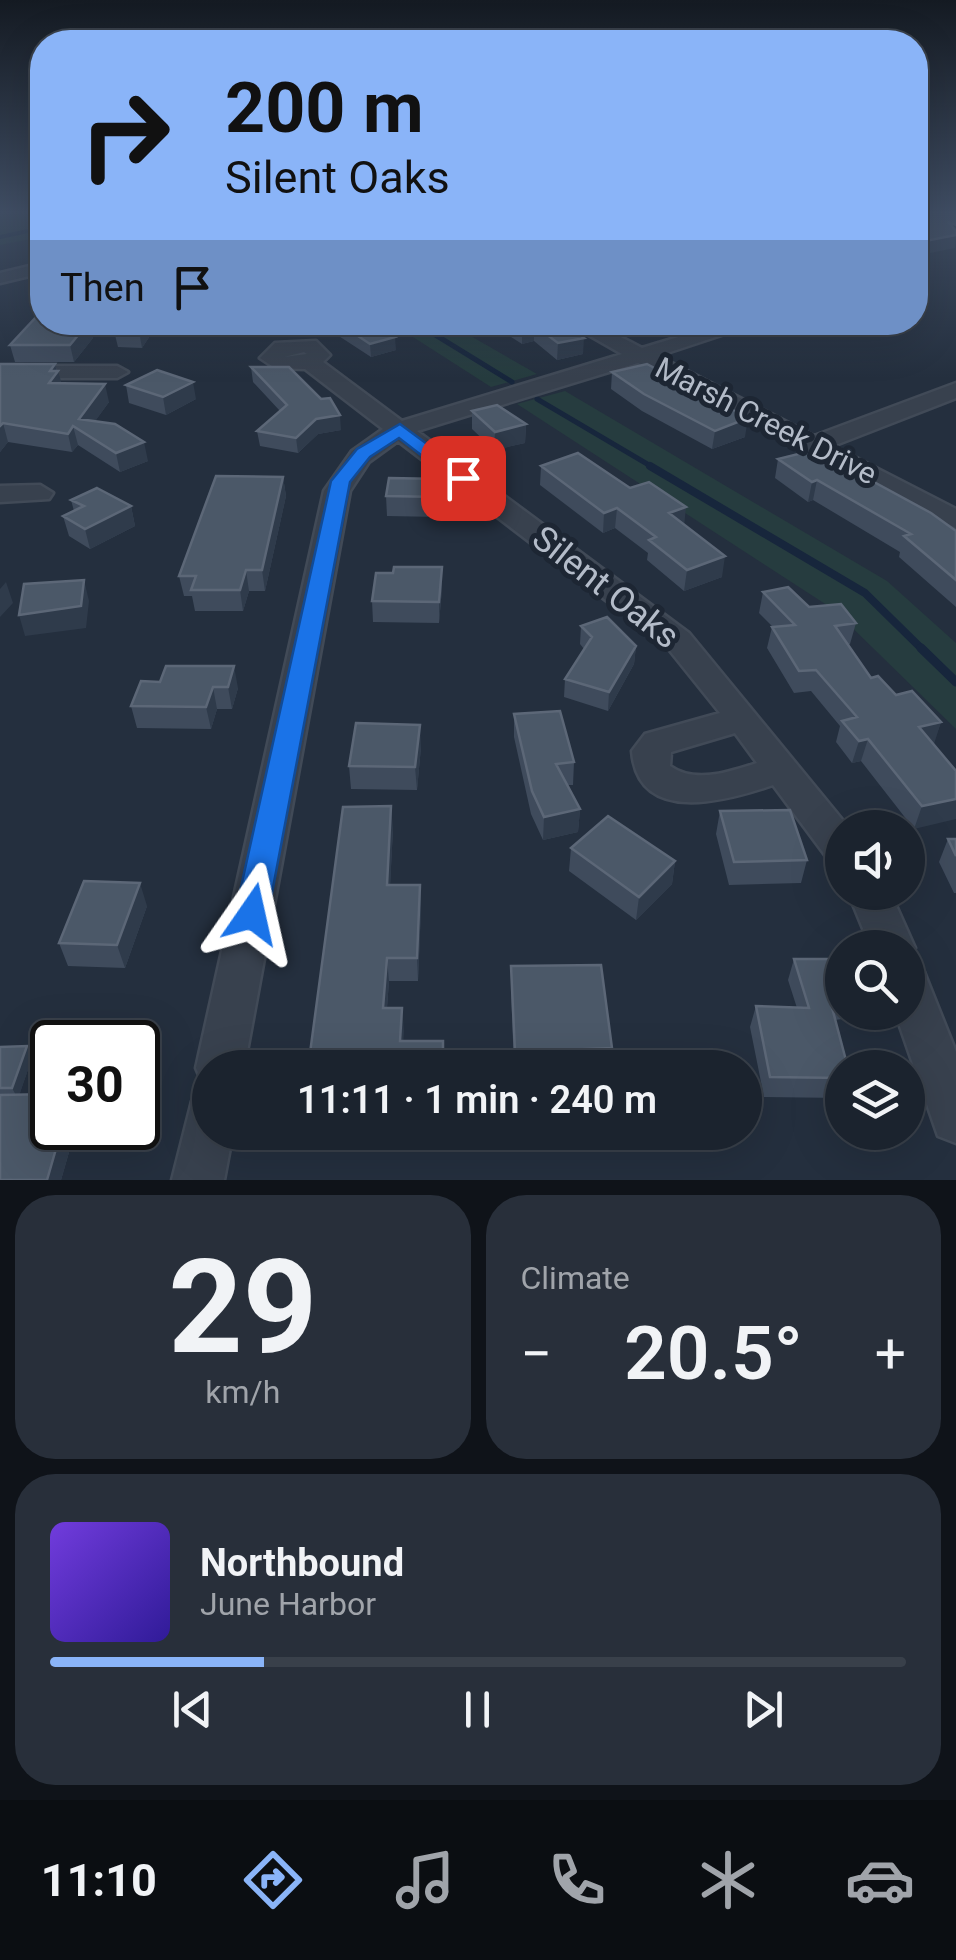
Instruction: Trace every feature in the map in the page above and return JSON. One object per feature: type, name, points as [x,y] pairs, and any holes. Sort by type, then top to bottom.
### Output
[{"type":"street","points":[[0,278],[30,271]]},
{"type":"street","name":"Marsh Creek Drive","points":[[600,335],[956,520]]},
{"type":"street","points":[[224,1050],[337,492],[354,462],[400,430],[709,335]]},
{"type":"street","name":"Silent Oaks","points":[[310,362],[678,640],[825,826]]},
{"type":"street","points":[[0,372],[117,372]]},
{"type":"street","points":[[813,445],[956,390]]},
{"type":"street","points":[[0,494],[40,493]]},
{"type":"street","points":[[742,719],[658,743],[650,751],[652,772],[675,788],[690,791],[782,770]]},
{"type":"street","points":[[924,1030],[956,1118]]},
{"type":"street","points":[[198,1180],[204,1150]]},
{"type":"green space","points":[[410,335],[469,335],[537,374],[491,387]]},
{"type":"green space","points":[[565,391],[887,581],[956,643],[956,729],[833,609],[517,404]]},
{"type":"building","points":[[30,324],[30,335],[78,335],[70,345],[10,345]]},
{"type":"building","points":[[356,335],[395,337],[370,344]]},
{"type":"building","points":[[547,335],[584,338],[558,343]]},
{"type":"building","points":[[0,364],[55,364],[50,371],[58,371],[49,383],[105,384],[79,419],[115,424],[144,442],[116,453],[73,426],[68,434],[3,423],[0,426]]},
{"type":"building","points":[[647,364],[748,418],[715,431],[644,394],[612,372]]},
{"type":"building","points":[[251,367],[289,367],[321,399],[330,398],[340,415],[316,419],[296,438],[257,431],[287,405]]},
{"type":"building","points":[[157,370],[193,382],[163,397],[126,385]]},
{"type":"building","points":[[497,405],[526,424],[495,432],[472,411]]},
{"type":"building","points":[[806,452],[828,466],[839,463],[931,513],[956,531],[956,580],[904,536],[911,534],[817,480],[812,482],[778,459]]},
{"type":"building","points":[[578,453],[630,488],[649,482],[686,507],[669,513],[725,556],[687,570],[649,540],[656,537],[617,508],[604,513],[541,466]]},
{"type":"building","points":[[216,476],[283,477],[262,570],[246,570],[240,590],[191,590],[196,576],[179,576]]},
{"type":"building","points":[[389,478],[442,479],[440,497],[386,496]]},
{"type":"building","points":[[97,488],[131,506],[85,529],[63,516],[84,506],[71,500]]},
{"type":"building","points":[[394,567],[442,567],[439,602],[372,601],[376,573],[393,573]]},
{"type":"building","points":[[84,580],[81,606],[19,615],[24,584]]},
{"type":"building","points":[[788,587],[809,607],[841,604],[856,623],[835,626],[871,678],[878,676],[896,695],[912,691],[941,722],[919,727],[956,771],[956,799],[922,806],[868,739],[859,741],[842,721],[857,717],[816,670],[799,671],[772,627],[795,625],[763,592]]},
{"type":"building","points":[[607,617],[636,646],[609,692],[565,679],[592,637],[581,626]]},
{"type":"building","points":[[166,666],[234,666],[228,687],[213,687],[206,707],[131,706],[141,681],[160,682]]},
{"type":"building","points":[[560,711],[574,762],[556,764],[580,809],[544,817],[532,791],[514,714]]},
{"type":"building","points":[[356,723],[420,725],[415,767],[349,766]]},
{"type":"building","points":[[391,806],[387,885],[420,885],[417,958],[387,958],[383,1008],[402,1008],[400,1041],[443,1041],[443,1050],[310,1050],[343,807]]},
{"type":"building","points":[[790,810],[807,860],[734,862],[720,811]]},
{"type":"building","points":[[608,816],[675,861],[639,897],[571,848]]},
{"type":"building","points":[[948,839],[956,839],[956,856]]},
{"type":"building","points":[[84,881],[140,883],[117,945],[59,943]]},
{"type":"building","points":[[794,959],[825,959],[825,1030],[838,1030],[843,1050],[825,1050],[825,1078],[770,1077],[756,1006],[809,1008]]},
{"type":"building","points":[[601,965],[612,1048],[515,1050],[511,966]]},
{"type":"building","points":[[27,1046],[12,1088],[0,1088],[0,1047]]},
{"type":"building","points":[[30,1094],[30,1150],[56,1150],[47,1180],[0,1180],[0,1095]]},
{"type":"waterway","points":[[436,335],[512,382]]},
{"type":"waterway","points":[[537,399],[654,468]]},
{"type":"waterway","points":[[650,466],[865,593],[924,651]]},
{"type":"waterway","points":[[921,648],[956,682]]},
{"type":"route","points":[[252,914],[341,481],[363,453],[400,430],[463,478]]}]
